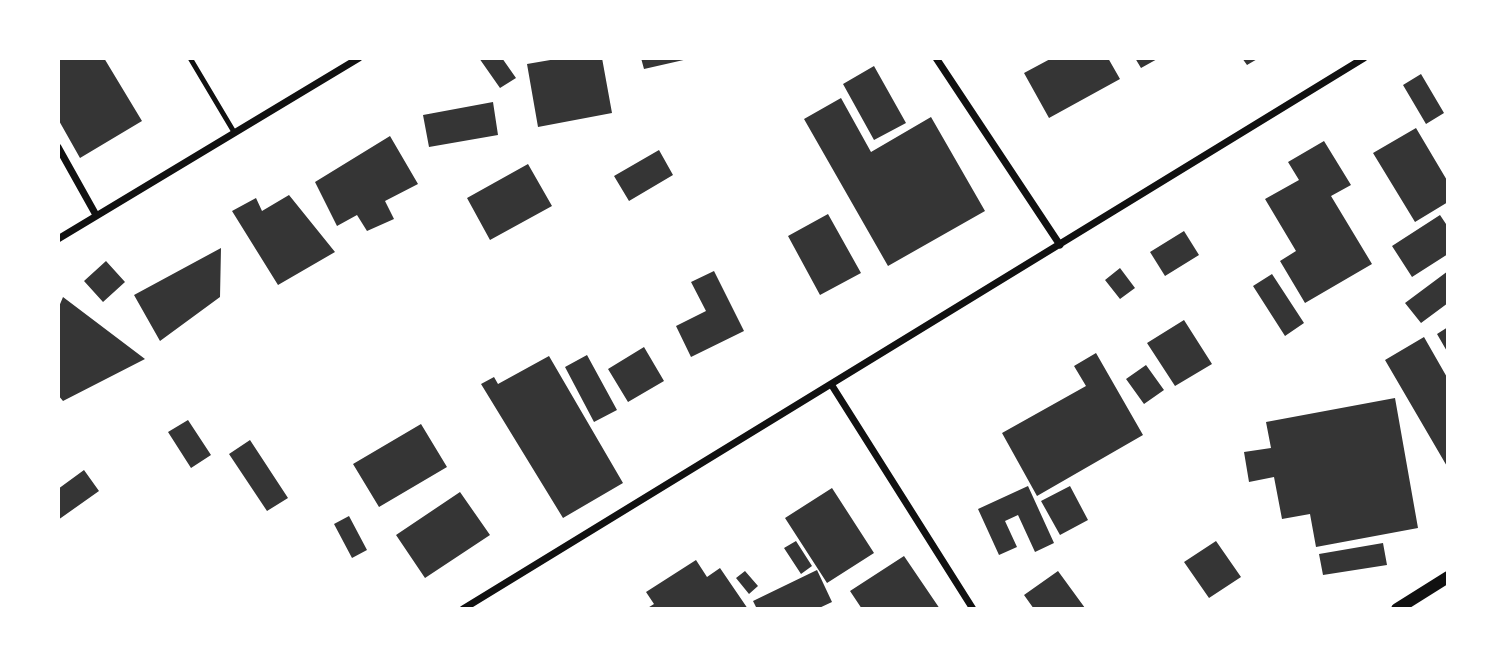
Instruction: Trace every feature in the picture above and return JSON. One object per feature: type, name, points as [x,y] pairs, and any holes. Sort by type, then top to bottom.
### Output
[{"type":"street","points":[[58,239],[359,58]]},
{"type":"street","points":[[936,58],[1060,245]]},
{"type":"street","points":[[463,609],[1364,58]]},
{"type":"street","points":[[58,147],[96,215]]},
{"type":"street","points":[[831,384],[973,609]]},
{"type":"street","points":[[1397,609],[1448,578]]},
{"type":"lane","points":[[190,58],[234,132]]},
{"type":"building","points":[[58,58],[104,58],[142,121],[80,158],[58,119]]},
{"type":"building","points":[[479,58],[502,58],[516,78],[500,88]]},
{"type":"building","points":[[562,58],[602,58],[612,113],[538,127],[527,64]]},
{"type":"building","points":[[641,58],[688,58],[688,59],[644,69]]},
{"type":"building","points":[[1052,58],[1108,58],[1120,79],[1049,118],[1024,73]]},
{"type":"building","points":[[1135,58],[1159,58],[1141,68]]},
{"type":"building","points":[[1242,58],[1259,58],[1247,65]]},
{"type":"building","points":[[874,66],[906,123],[874,140],[843,84]]},
{"type":"building","points":[[1421,74],[1444,113],[1426,124],[1403,85]]},
{"type":"building","points":[[841,98],[871,152],[931,117],[985,211],[888,266],[804,119]]},
{"type":"building","points":[[493,102],[498,135],[429,147],[423,115]]},
{"type":"building","points":[[1416,128],[1448,182],[1448,202],[1415,222],[1373,153]]},
{"type":"building","points":[[390,136],[418,184],[385,201],[394,219],[367,231],[357,215],[337,226],[315,182]]},
{"type":"building","points":[[1324,141],[1351,185],[1331,196],[1372,264],[1305,303],[1280,261],[1296,251],[1265,199],[1299,180],[1288,162]]},
{"type":"building","points":[[659,150],[673,175],[629,201],[614,176]]},
{"type":"building","points":[[528,164],[552,206],[490,240],[467,198]]},
{"type":"building","points":[[289,195],[335,252],[278,285],[232,211],[256,198],[262,211]]},
{"type":"building","points":[[828,214],[861,273],[820,295],[788,236]]},
{"type":"building","points":[[1440,215],[1448,227],[1448,254],[1412,277],[1392,246]]},
{"type":"building","points":[[1184,231],[1199,255],[1165,276],[1150,252]]},
{"type":"building","points":[[221,248],[220,297],[160,341],[134,295]]},
{"type":"building","points":[[106,261],[125,282],[103,302],[84,281]]},
{"type":"building","points":[[1120,268],[1135,288],[1120,299],[1105,280]]},
{"type":"building","points":[[714,271],[744,331],[691,357],[676,326],[706,311],[691,282]]},
{"type":"building","points":[[1448,271],[1448,303],[1421,323],[1405,303]]},
{"type":"building","points":[[1272,274],[1304,323],[1285,336],[1253,286]]},
{"type":"building","points":[[63,297],[145,359],[63,401],[58,395],[58,309]]},
{"type":"building","points":[[1184,320],[1212,364],[1175,386],[1147,343]]},
{"type":"building","points":[[1448,327],[1448,353],[1437,334]]},
{"type":"building","points":[[1424,337],[1448,379],[1448,468],[1385,360]]},
{"type":"building","points":[[644,347],[664,381],[628,402],[608,369]]},
{"type":"building","points":[[1096,353],[1143,435],[1037,496],[1002,433],[1086,386],[1074,366]]},
{"type":"building","points":[[587,355],[617,410],[594,422],[565,367]]},
{"type":"building","points":[[549,356],[623,483],[563,518],[481,384],[494,377],[498,384]]},
{"type":"building","points":[[1146,365],[1164,390],[1144,404],[1126,379]]},
{"type":"building","points":[[1395,398],[1418,528],[1316,547],[1310,514],[1282,519],[1274,477],[1249,482],[1244,452],[1271,448],[1266,422]]},
{"type":"building","points":[[188,420],[211,455],[191,468],[168,432]]},
{"type":"building","points":[[421,424],[447,467],[379,507],[353,464]]},
{"type":"building","points":[[250,440],[288,498],[267,511],[229,454]]},
{"type":"building","points":[[84,470],[99,491],[58,520],[58,489]]},
{"type":"building","points":[[1028,486],[1054,543],[1035,552],[1018,515],[1005,521],[1017,547],[999,555],[978,509]]},
{"type":"building","points":[[1070,486],[1088,520],[1060,535],[1041,501]]},
{"type":"building","points":[[832,488],[874,553],[827,583],[785,518]]},
{"type":"building","points":[[460,492],[490,535],[425,578],[396,535]]},
{"type":"building","points":[[349,516],[367,550],[352,558],[334,524]]},
{"type":"building","points":[[796,541],[812,566],[801,574],[784,548]]},
{"type":"building","points":[[1216,541],[1241,577],[1209,598],[1184,562]]},
{"type":"building","points":[[1383,543],[1387,565],[1323,575],[1319,554]]},
{"type":"building","points":[[904,556],[940,609],[862,609],[850,591]]},
{"type":"building","points":[[696,560],[707,577],[720,568],[748,609],[646,609],[654,604],[646,592]]},
{"type":"building","points":[[817,570],[832,602],[817,609],[757,609],[753,601]]},
{"type":"building","points":[[745,571],[758,586],[749,594],[736,578]]},
{"type":"building","points":[[1058,571],[1085,608],[1034,609],[1024,595]]}]
